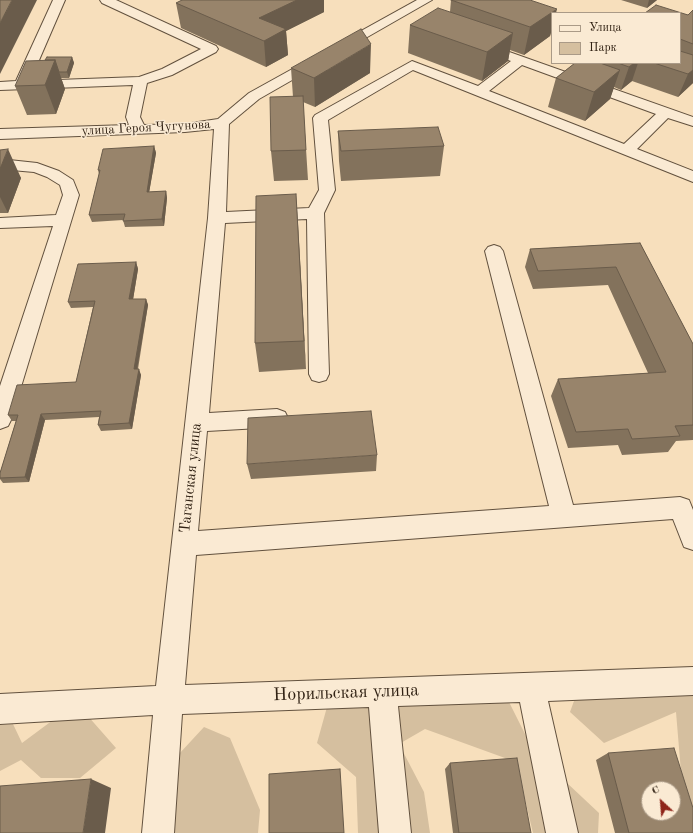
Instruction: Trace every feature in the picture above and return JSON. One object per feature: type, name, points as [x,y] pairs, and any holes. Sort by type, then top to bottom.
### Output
[{"type":"street","points":[[21,86],[59,0]]},
{"type":"street","points":[[0,86],[141,81],[167,72],[211,49],[106,0]]},
{"type":"street","name":"улица Героя Чугунова","points":[[0,134],[185,128],[222,123],[254,96],[426,0]]},
{"type":"street","points":[[397,16],[411,21]]},
{"type":"street","points":[[470,42],[693,122]]},
{"type":"street","points":[[479,92],[521,60]]},
{"type":"street","points":[[319,374],[315,213],[326,190],[331,150],[320,118],[412,65],[693,177]]},
{"type":"street","points":[[562,75],[574,67]]},
{"type":"street","points":[[139,130],[134,117],[141,81]]},
{"type":"street","points":[[626,151],[666,112]]},
{"type":"street","name":"Таганская улица","points":[[158,833],[168,700],[217,218],[222,123]]},
{"type":"street","points":[[0,164],[37,168],[53,174],[67,183],[71,195],[0,420]]},
{"type":"street","points":[[217,218],[315,213]]},
{"type":"street","points":[[0,223],[64,220]]},
{"type":"street","points":[[494,251],[564,516]]},
{"type":"street","points":[[196,423],[293,417]]},
{"type":"street","points":[[184,544],[680,508],[693,539]]},
{"type":"street","name":"Норильская улица","points":[[0,709],[168,700],[693,681]]},
{"type":"street","points":[[531,687],[562,833]]},
{"type":"street","points":[[382,692],[395,833]]},
{"type":"green space","points":[[693,674],[693,832],[684,808],[676,712],[604,743],[570,712],[582,679]]},
{"type":"green space","points":[[507,698],[534,752],[599,813],[598,833],[533,833],[516,762],[425,729],[399,744],[424,792],[430,833],[358,833],[356,777],[317,743],[327,707]]},
{"type":"green space","points":[[87,715],[116,748],[80,778],[41,778],[21,760],[0,771],[0,725],[13,724],[22,743],[53,720]]},
{"type":"green space","points":[[204,727],[230,738],[260,810],[258,833],[174,833],[179,754]]},
{"type":"building","points":[[0,0],[12,0],[0,23]]},
{"type":"building","points":[[182,0],[297,0],[259,18],[286,29],[264,41],[176,3]]},
{"type":"building","points":[[451,0],[530,0],[557,9],[530,27]]},
{"type":"building","points":[[656,5],[678,12],[646,12]]},
{"type":"building","points":[[438,8],[513,33],[487,52],[410,25]]},
{"type":"building","points":[[693,10],[693,44],[681,39],[681,13],[688,15]]},
{"type":"building","points":[[361,29],[371,44],[314,78],[291,68]]},
{"type":"building","points":[[681,51],[693,55],[693,70],[688,74],[657,64],[681,64]]},
{"type":"building","points":[[47,57],[72,57],[67,72],[59,72],[55,60],[45,60]]},
{"type":"building","points":[[55,60],[45,85],[15,86],[26,61]]},
{"type":"building","points":[[574,64],[603,64],[620,70],[594,92],[556,78]]},
{"type":"building","points":[[621,64],[633,64],[629,67]]},
{"type":"building","points":[[303,96],[306,150],[271,151],[270,97]]},
{"type":"building","points":[[438,127],[444,146],[341,151],[338,131]]},
{"type":"building","points":[[154,146],[147,192],[166,191],[162,219],[123,221],[125,214],[89,215],[100,170],[98,170],[103,149]]},
{"type":"building","points":[[8,149],[0,169],[0,150]]},
{"type":"building","points":[[296,194],[304,341],[255,343],[256,196]]},
{"type":"building","points":[[640,243],[693,344],[693,425],[675,426],[680,436],[632,439],[628,429],[576,432],[558,379],[666,372],[616,267],[538,271],[530,249]]},
{"type":"building","points":[[136,262],[129,299],[146,299],[134,369],[139,369],[129,423],[98,425],[101,411],[41,414],[25,477],[0,478],[0,473],[18,415],[8,415],[17,385],[76,382],[95,301],[68,302],[78,264]]},
{"type":"building","points":[[371,411],[377,455],[247,464],[248,418]]},
{"type":"building","points":[[674,748],[693,808],[693,833],[629,833],[608,753]]},
{"type":"building","points":[[517,758],[531,833],[459,833],[450,763]]},
{"type":"building","points":[[340,769],[344,833],[269,833],[269,774]]},
{"type":"building","points":[[91,779],[83,833],[0,833],[0,786]]}]
